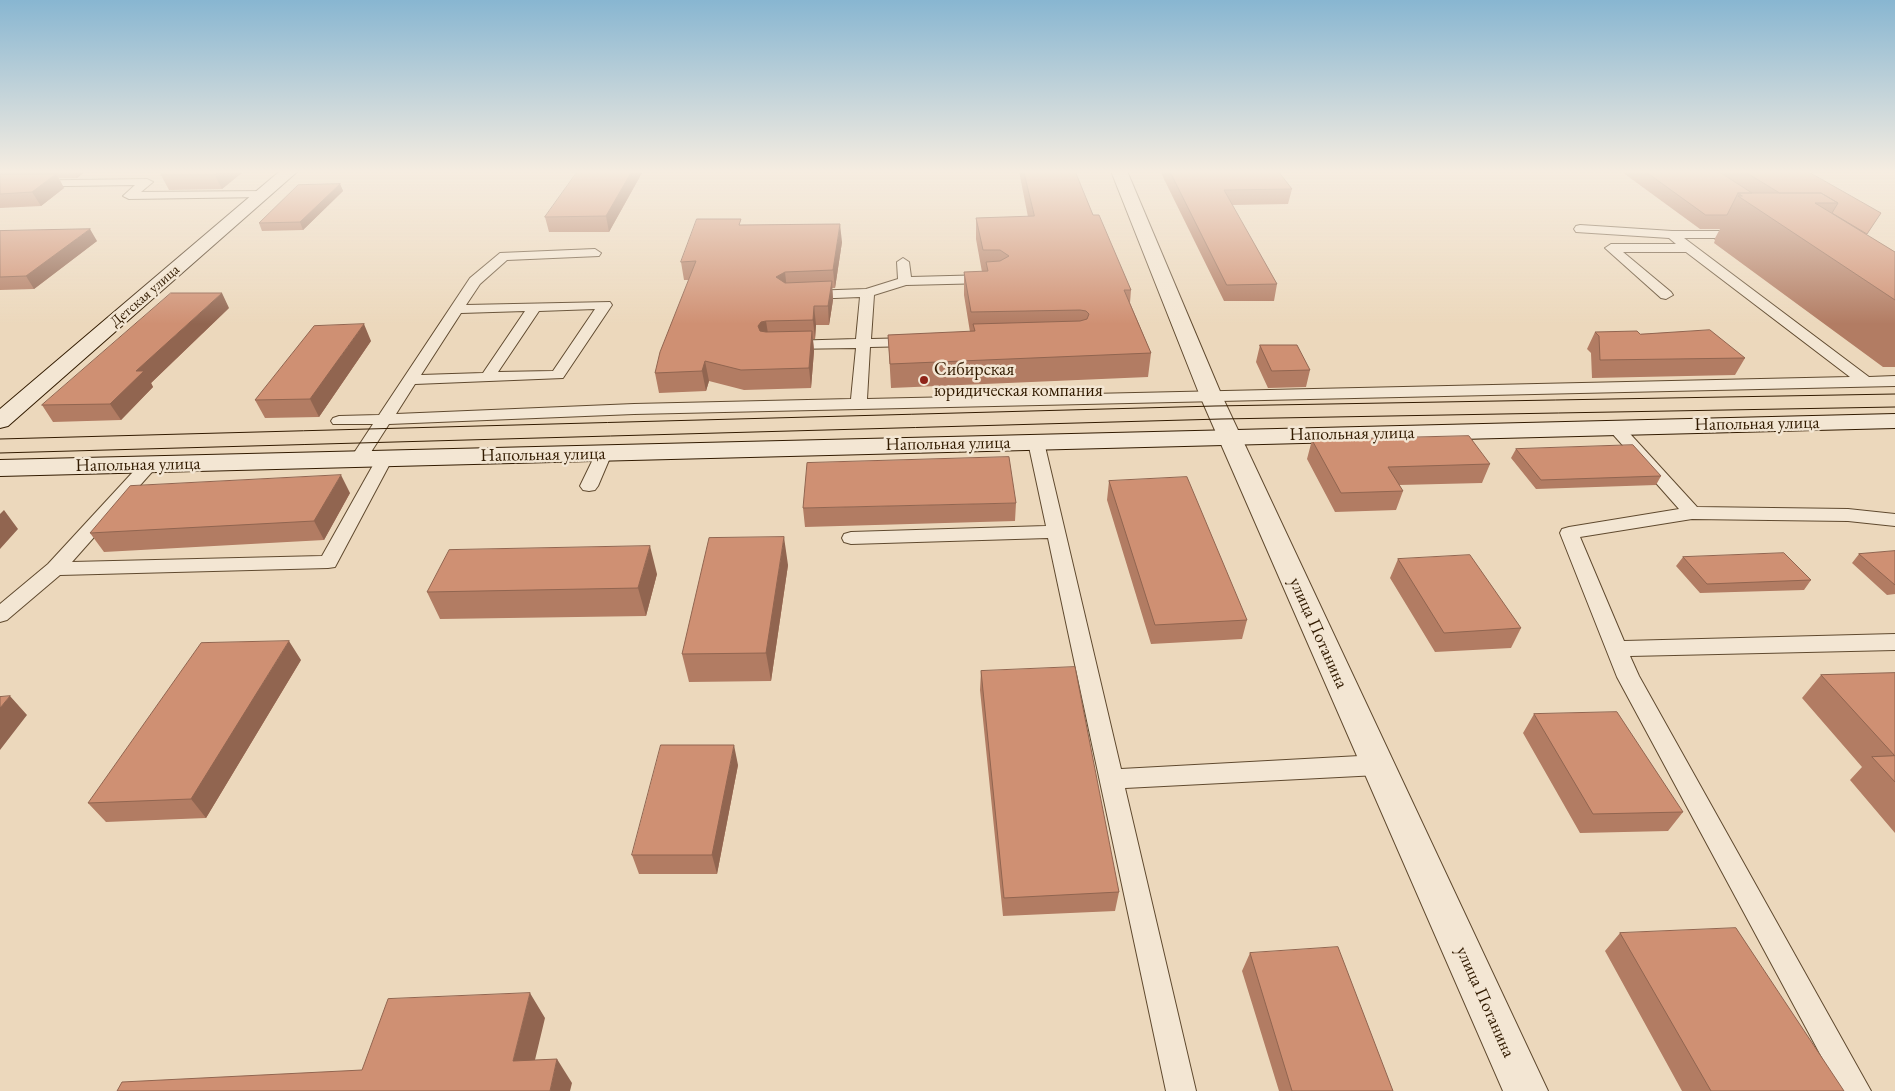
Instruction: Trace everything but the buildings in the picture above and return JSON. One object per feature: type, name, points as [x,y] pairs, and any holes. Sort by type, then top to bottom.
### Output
[{"type":"street","name":"Детская улица","points":[[0,421],[232,222]]},
{"type":"street","name":"улица Потанина","points":[[1140,222],[1211,396],[1526,1091]]},
{"type":"street","name":"Напольная улица","points":[[0,468],[1895,421]]},
{"type":"lane","points":[[1580,229],[1672,235],[1755,234]]},
{"type":"lane","points":[[1672,235],[1866,382]]},
{"type":"lane","points":[[1666,295],[1611,248],[1690,248]]},
{"type":"lane","points":[[358,459],[475,281],[504,256],[594,253]]},
{"type":"lane","points":[[903,262],[905,281]]},
{"type":"lane","points":[[796,296],[867,293],[905,281],[999,278]]},
{"type":"lane","points":[[859,404],[867,293]]},
{"type":"lane","points":[[410,380],[558,375],[604,305],[456,309]]},
{"type":"lane","points":[[487,378],[535,307]]},
{"type":"lane","points":[[769,346],[932,342]]},
{"type":"lane","points":[[339,420],[634,409],[1895,381]]},
{"type":"lane","points":[[1616,428],[1692,513]]},
{"type":"lane","points":[[1036,442],[1182,1091]]},
{"type":"lane","points":[[590,486],[604,453]]},
{"type":"lane","points":[[54,570],[328,562],[385,458]]},
{"type":"lane","points":[[0,615],[54,570],[150,464]]},
{"type":"lane","points":[[1856,1091],[1628,677],[1569,533],[1692,513],[1848,515],[1895,520]]},
{"type":"lane","points":[[851,538],[1056,532]]},
{"type":"lane","points":[[1617,650],[1895,642]]},
{"type":"lane","points":[[1112,780],[1378,765]]},
{"type":"tram line","points":[[0,439],[1215,406],[1895,394]]},
{"type":"tram line","points":[[0,453],[1221,419],[1895,407]]},
{"type":"place","name":"Сибирская юридическая компания","points":[[924,380]]}]
